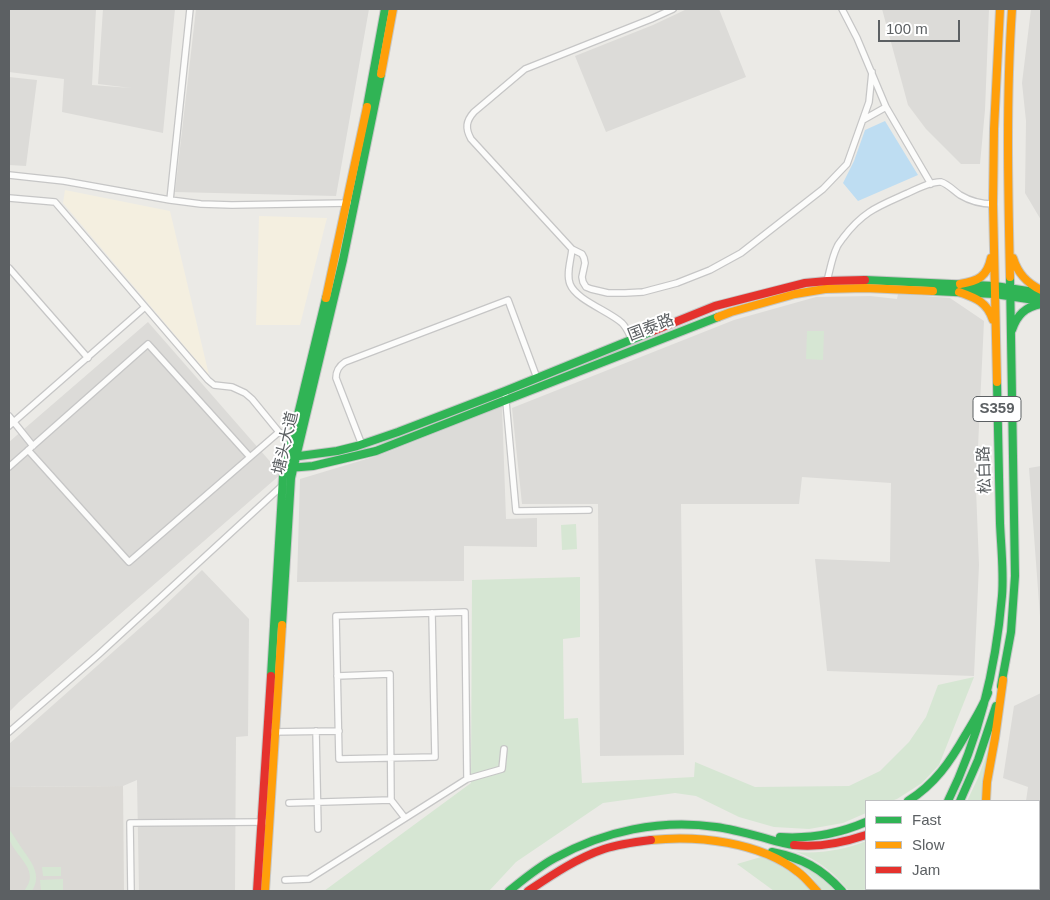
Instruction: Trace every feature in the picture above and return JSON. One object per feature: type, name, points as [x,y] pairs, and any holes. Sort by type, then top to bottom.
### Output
[{"type":"main road","name":"塘头大道","points":[[271,732],[282,486],[289,468],[332,308],[384,9]]},
{"type":"main road","name":"塘头大道","points":[[350,204],[379,87],[393,9]]},
{"type":"main road","name":"松白路","points":[[948,800],[971,749],[988,693],[998,635],[1002,593],[993,204],[994,129],[1000,9]]},
{"type":"main road","name":"松白路","points":[[960,800],[982,751],[998,699],[1011,632],[1015,576],[1008,117],[1012,9]]},
{"type":"main road","points":[[959,288],[982,278],[986,273],[990,262],[994,236]]},
{"type":"main road","points":[[1009,241],[1016,269],[1030,285],[1041,291]]},
{"type":"main road","name":"国泰路","points":[[291,457],[337,451],[362,445],[505,391],[714,306],[805,283],[827,280],[875,280],[959,288],[995,290],[1010,287],[1041,291]]},
{"type":"main road","points":[[959,288],[985,304],[992,317],[995,331]]},
{"type":"main road","name":"国泰路","points":[[289,468],[313,466],[376,451],[731,312],[795,294],[825,289],[959,288]]},
{"type":"main road","name":"国泰路","points":[[995,290],[1010,296],[1041,303]]},
{"type":"main road","points":[[1010,340],[1019,314],[1024,309],[1041,303]]},
{"type":"main road","name":"塘头大道","points":[[257,891],[265,822],[291,478],[289,468]]},
{"type":"main road","points":[[986,800],[1002,680]]},
{"type":"main road","points":[[910,800],[922,792],[942,773],[983,706],[988,693]]},
{"type":"main road","name":"塘头大道","points":[[265,822],[265,891]]},
{"type":"main road","points":[[759,836],[811,838],[840,832],[865,822]]},
{"type":"main road","points":[[509,891],[529,875],[569,851],[611,834],[660,824],[690,824],[717,827],[804,847],[831,845],[865,834]]},
{"type":"main road","points":[[532,889],[568,865],[613,847],[642,841],[676,839],[707,840],[787,855],[806,861],[820,870],[829,876],[842,891]]},
{"type":"main road","points":[[756,850],[772,856],[796,870],[817,891]]},
{"type":"street","points":[[170,200],[190,9]]},
{"type":"street","points":[[673,9],[525,69],[474,112],[469,117],[466,125],[471,139],[572,249],[582,254],[585,262],[583,282],[586,287],[591,289],[625,294],[643,292],[677,283],[710,270],[741,253],[823,190],[847,164],[869,102],[872,72]]},
{"type":"street","points":[[842,9],[857,38],[886,107],[932,184]]},
{"type":"street","points":[[863,120],[886,107]]},
{"type":"street","points":[[9,175],[64,181],[201,204],[350,204]]},
{"type":"street","points":[[827,280],[836,248],[850,228],[872,209],[919,188],[942,182],[965,198],[984,204],[993,204]]},
{"type":"street","points":[[9,198],[54,202],[208,380],[220,387],[232,387],[245,392],[279,432],[296,438]]},
{"type":"street","points":[[572,249],[569,274],[570,284],[575,292],[622,324],[632,340]]},
{"type":"street","points":[[9,268],[88,358]]},
{"type":"street","points":[[362,445],[336,378],[339,367],[345,362],[508,300],[537,378]]},
{"type":"street","points":[[11,424],[145,307]]},
{"type":"street","points":[[9,468],[148,344],[250,457]]},
{"type":"street","points":[[505,391],[516,511],[589,510]]},
{"type":"street","points":[[9,416],[11,424],[129,562],[279,432]]},
{"type":"street","points":[[9,732],[105,648],[291,478]]},
{"type":"street","points":[[432,613],[435,757],[339,759],[336,616],[432,613],[465,612],[467,779]]},
{"type":"street","points":[[337,676],[390,674],[391,800],[405,818]]},
{"type":"street","points":[[271,732],[338,731]]},
{"type":"street","points":[[316,732],[318,828]]},
{"type":"street","points":[[284,880],[309,879],[467,779],[502,769],[504,749]]},
{"type":"street","points":[[289,803],[391,800]]},
{"type":"street","points":[[131,891],[130,823],[265,822]]},
{"type":"shaded area","points":[[9,9],[96,9],[92,85],[131,88],[98,84],[103,9],[175,9],[163,133],[62,112],[64,79],[9,72]]},
{"type":"shaded area","points":[[196,9],[369,9],[336,196],[175,192]]},
{"type":"shaded area","points":[[687,9],[719,9],[746,77],[606,132],[575,56],[653,25]]},
{"type":"shaded area","points":[[882,9],[989,9],[985,110],[980,164],[961,164],[926,129],[908,105]]},
{"type":"shaded area","points":[[1031,9],[1041,9],[1041,220],[1025,193],[1026,121],[1022,83]]},
{"type":"shaded area","points":[[9,77],[37,80],[26,166],[9,165]]},
{"type":"shaded area","points":[[65,190],[170,211],[209,375],[63,203]]},
{"type":"shaded area","points":[[259,216],[327,218],[300,325],[256,325]]},
{"type":"shaded area","points":[[898,294],[950,298],[984,321],[976,489],[979,565],[974,676],[827,671],[815,559],[890,562],[891,483],[802,477],[799,504],[681,504],[684,755],[600,756],[598,504],[522,504],[512,408],[734,320],[816,297],[870,296],[897,299]]},
{"type":"shaded area","points":[[148,322],[281,474],[9,712],[9,442]]},
{"type":"shaded area","points":[[502,407],[506,519],[537,518],[537,547],[464,546],[464,581],[297,582],[300,479],[383,454]]},
{"type":"shaded area","points":[[1041,466],[1041,630],[1029,468]]},
{"type":"shaded area","points":[[202,570],[249,619],[248,736],[236,737],[235,891],[139,891],[137,780],[123,786],[9,787],[9,744],[158,612]]},
{"type":"shaded area","points":[[1041,693],[1041,891],[1014,891],[1040,890],[1040,800],[1026,800],[1028,787],[1003,778],[1014,706]]},
{"type":"shaded area","points":[[123,786],[124,891],[9,891],[9,787]]},
{"type":"green space","points":[[807,331],[824,331],[823,360],[806,359]]},
{"type":"green space","points":[[576,524],[577,549],[562,550],[561,525]]},
{"type":"green space","points":[[580,577],[580,637],[563,639],[564,719],[578,718],[582,783],[694,777],[695,762],[755,787],[849,786],[880,771],[909,742],[926,717],[938,685],[974,677],[939,765],[922,783],[897,799],[865,800],[865,813],[843,823],[809,829],[774,827],[739,817],[696,796],[675,793],[603,803],[516,862],[489,891],[324,891],[471,783],[472,580]]},
{"type":"green space","points":[[992,739],[982,800],[967,800],[978,778]]},
{"type":"green space","points":[[9,829],[35,869],[36,880],[32,891],[24,891],[29,884],[29,871],[9,840]]},
{"type":"green space","points":[[865,841],[865,890],[894,891],[849,891],[825,867],[796,852],[832,851]]},
{"type":"green space","points":[[761,857],[788,871],[811,891],[774,891],[737,864]]},
{"type":"green space","points":[[795,863],[817,874],[835,891],[823,891],[810,875]]},
{"type":"green space","points":[[42,867],[61,867],[61,876],[43,876]]},
{"type":"green space","points":[[63,879],[63,891],[41,891],[40,880]]},
{"type":"water","points":[[885,121],[918,175],[858,201],[843,183],[854,161],[865,130]]},
{"type":"traffic: fast","points":[[367,107],[385,9]]},
{"type":"traffic: fast","points":[[282,625],[291,478],[343,260],[381,74]]},
{"type":"traffic: fast","points":[[1001,686],[1011,632],[1015,576],[1010,277]]},
{"type":"traffic: fast","points":[[865,280],[995,286],[1041,293]]},
{"type":"traffic: fast","points":[[933,291],[995,294],[1041,301]]},
{"type":"traffic: fast","points":[[271,676],[283,477],[326,298]]},
{"type":"traffic: fast","points":[[1012,330],[1022,312],[1030,307],[1041,304]]},
{"type":"traffic: fast","points":[[289,468],[313,466],[376,451],[718,317]]},
{"type":"traffic: fast","points":[[292,457],[337,451],[398,432],[653,331]]},
{"type":"traffic: fast","points":[[948,800],[978,726],[996,649],[1003,578],[997,382]]},
{"type":"traffic: fast","points":[[909,800],[934,780],[948,763],[975,719],[988,693]]},
{"type":"traffic: fast","points":[[960,800],[978,760],[996,706]]},
{"type":"traffic: fast","points":[[780,837],[824,835],[865,822]]},
{"type":"traffic: fast","points":[[509,891],[531,873],[555,858],[593,841],[633,829],[674,825],[716,827],[794,845]]},
{"type":"traffic: fast","points":[[772,852],[793,857],[819,870],[842,891]]},
{"type":"traffic: slow","points":[[381,74],[393,9]]},
{"type":"traffic: slow","points":[[997,382],[993,204],[994,129],[1000,9]]},
{"type":"traffic: slow","points":[[1010,277],[1008,109],[1012,9]]},
{"type":"traffic: slow","points":[[326,298],[367,107]]},
{"type":"traffic: slow","points":[[960,284],[981,277],[987,270],[991,258]]},
{"type":"traffic: slow","points":[[1013,258],[1024,277],[1041,290]]},
{"type":"traffic: slow","points":[[718,317],[795,294],[825,289],[865,288],[933,291]]},
{"type":"traffic: slow","points":[[959,292],[971,296],[984,305],[993,320]]},
{"type":"traffic: slow","points":[[265,891],[282,625]]},
{"type":"traffic: slow","points":[[986,800],[987,782],[1003,680]]},
{"type":"traffic: slow","points":[[651,840],[708,840],[747,847],[783,862],[801,874],[817,891]]},
{"type":"traffic: jam","points":[[653,331],[715,306],[805,283],[865,280]]},
{"type":"traffic: jam","points":[[257,891],[271,676]]},
{"type":"traffic: jam","points":[[794,845],[830,844],[865,835]]},
{"type":"traffic: jam","points":[[528,891],[584,857],[615,846],[651,840]]}]
